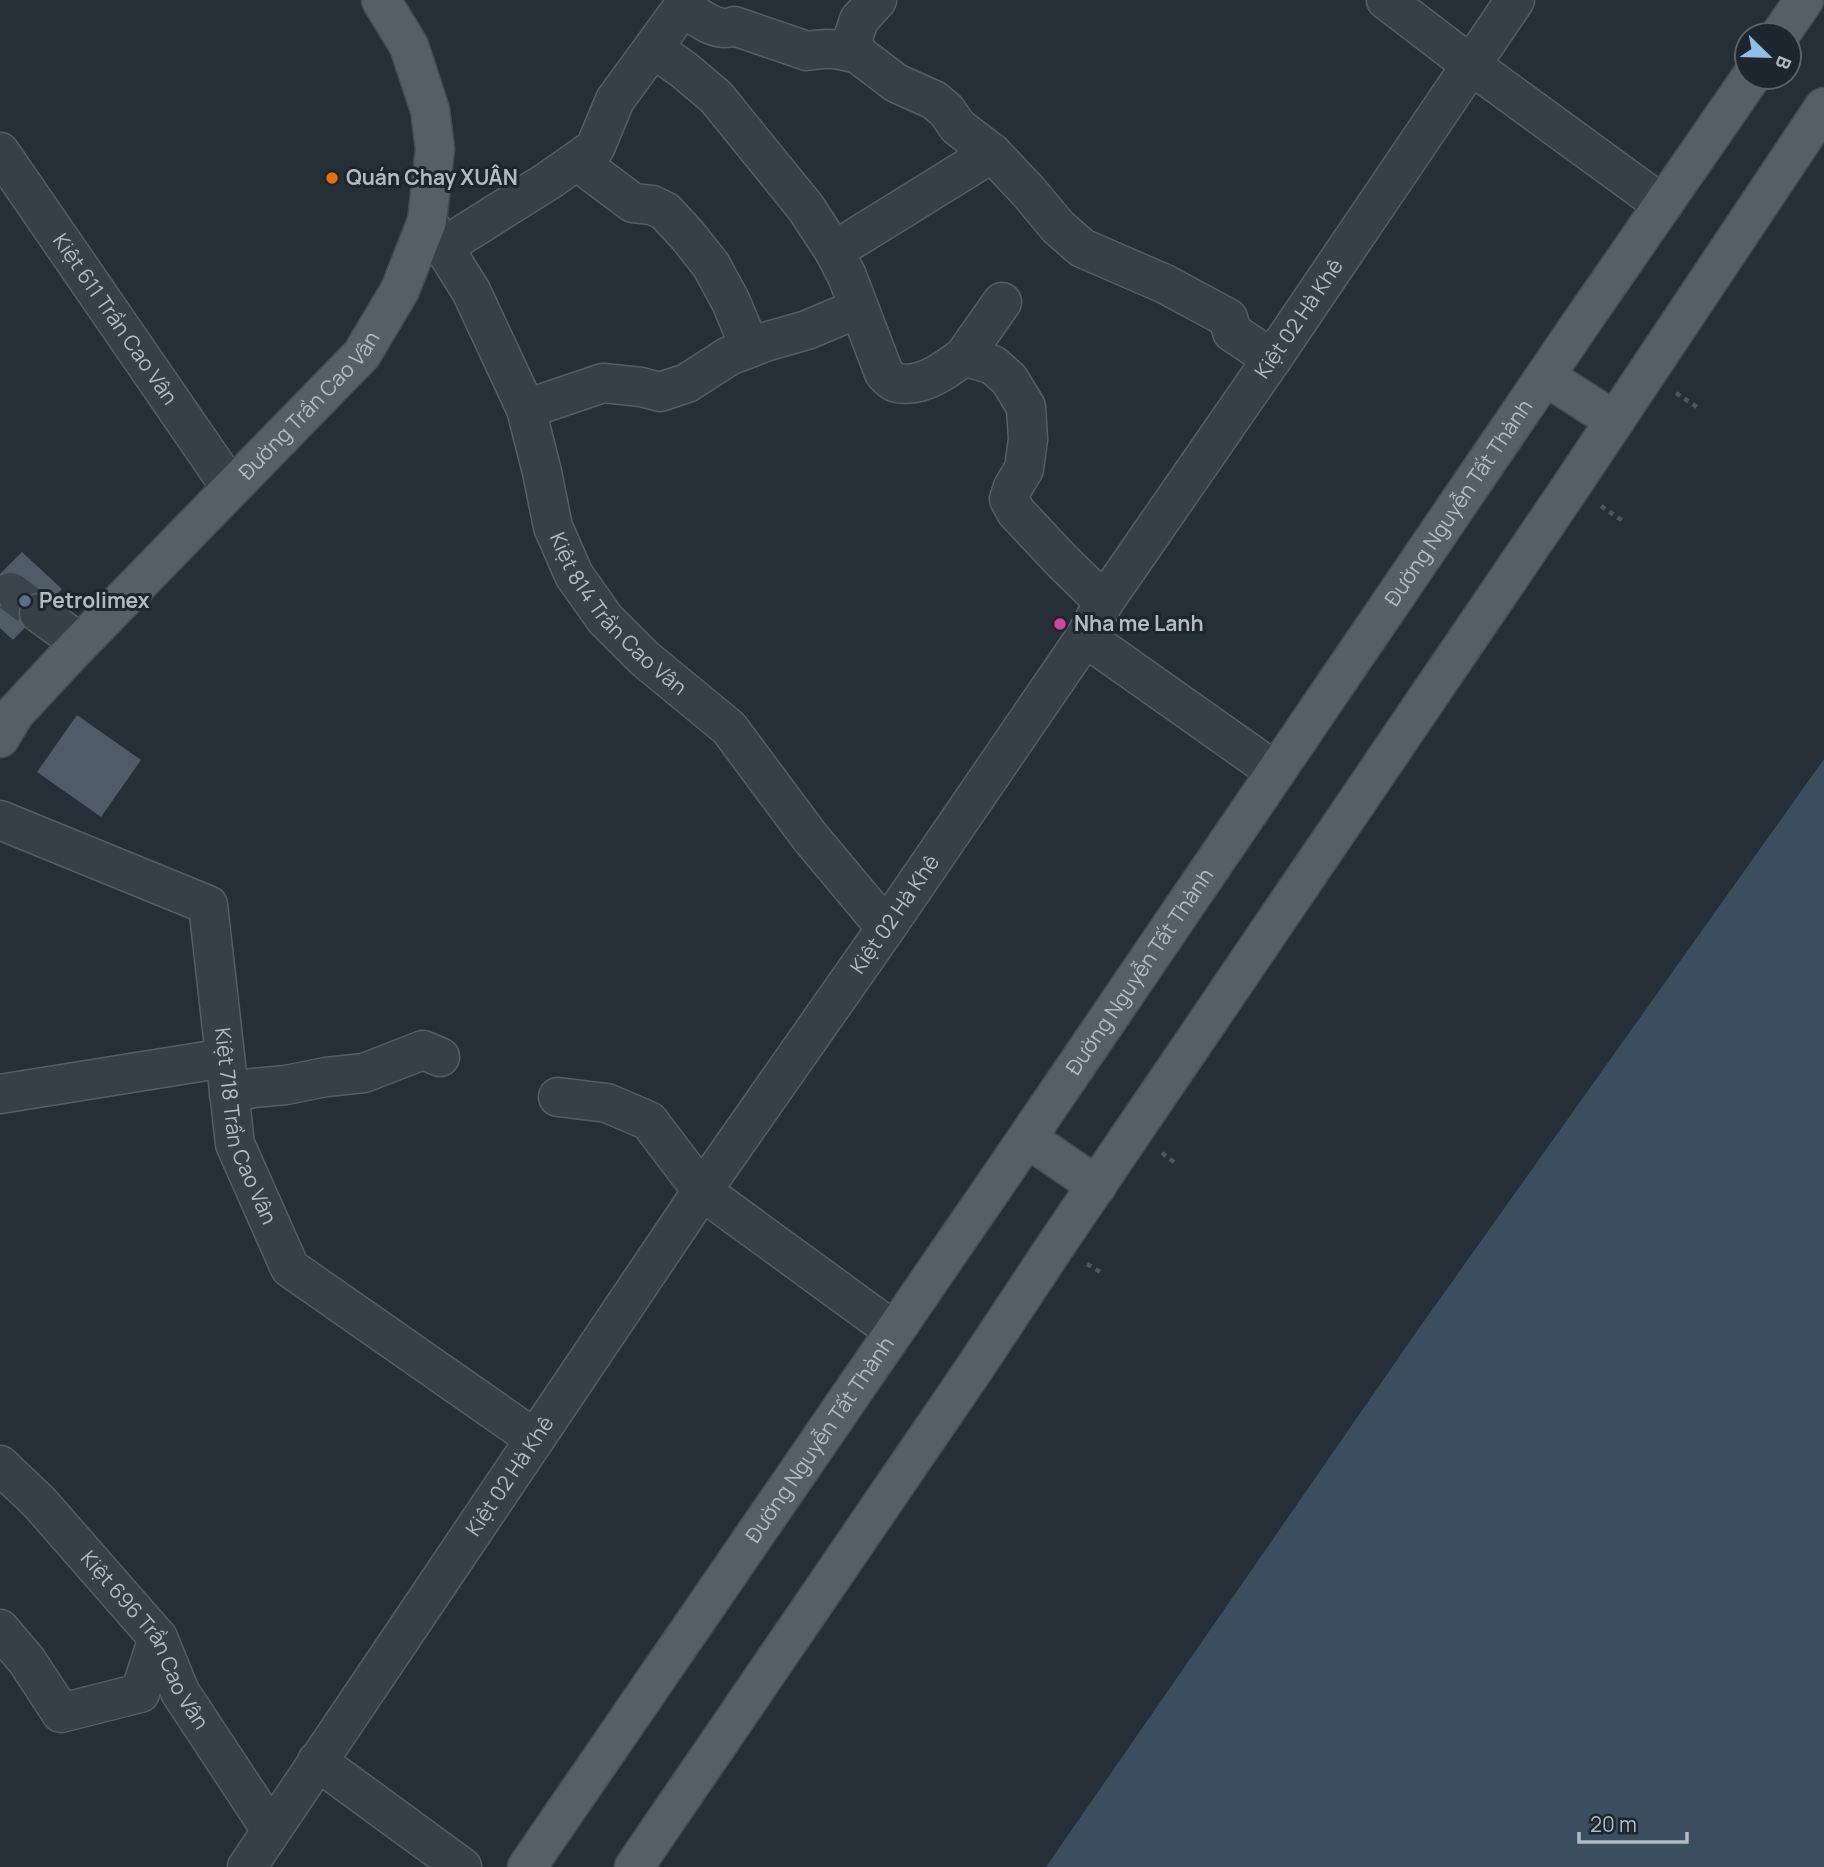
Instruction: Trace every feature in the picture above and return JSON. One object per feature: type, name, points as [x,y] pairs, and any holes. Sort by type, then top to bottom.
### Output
[{"type":"main road","name":"Đường Trần Cao Vân","points":[[5,717],[362,354],[435,234],[435,149],[430,110],[410,46],[381,0]]},
{"type":"main road","points":[[1790,21],[1804,0]]},
{"type":"main road","name":"Đường Nguyễn Tất Thành","points":[[527,1867],[1742,91]]},
{"type":"main road","points":[[634,1867],[1615,421],[1824,107]]},
{"type":"main road","points":[[1545,376],[1615,421]]},
{"type":"main road","points":[[1027,1138],[1097,1186]]},
{"type":"street","points":[[858,54],[852,41],[859,20],[877,0]]},
{"type":"street","points":[[1386,0],[1663,205]]},
{"type":"street","name":"Kiệt 02 Hà Khê","points":[[247,1867],[702,1191],[886,928],[1515,0]]},
{"type":"street","points":[[435,234],[548,181],[594,148],[615,100],[685,4],[718,29],[734,26],[807,51],[835,47],[858,54],[896,83],[934,100],[946,110],[958,127],[992,153],[1058,227],[1082,248],[1165,284],[1228,318],[1232,332],[1272,359]]},
{"type":"street","points":[[653,48],[716,97],[806,208],[847,276],[884,373],[895,383],[914,383],[943,373],[964,356],[1002,302]]},
{"type":"street","name":"Kiệt 611 Trần Cao Vân","points":[[0,152],[231,488]]},
{"type":"street","points":[[834,251],[992,153]]},
{"type":"street","points":[[577,161],[633,203],[652,205],[665,211],[711,265],[732,302],[750,348]]},
{"type":"street","name":"Kiệt 814 Trần Cao Vân","points":[[435,234],[471,291],[526,409],[553,527],[574,575],[605,619],[644,657],[729,728],[810,837],[886,928]]},
{"type":"street","points":[[526,409],[603,383],[660,392],[687,383],[729,356],[807,330],[859,308]]},
{"type":"street","points":[[964,356],[993,365],[1010,379],[1026,407],[1028,439],[1024,469],[1009,499],[1016,512],[1104,603]]},
{"type":"street","points":[[39,613],[80,643]]},
{"type":"street","points":[[1085,636],[1276,772]]},
{"type":"street","name":"Kiệt 718 Trần Cao Vân","points":[[0,820],[208,905],[235,1144],[290,1268],[535,1438]]},
{"type":"street","points":[[0,1094],[227,1076],[253,1088],[286,1086],[326,1077],[364,1073],[423,1050],[440,1057]]},
{"type":"street","points":[[558,1097],[607,1103],[649,1121],[702,1191],[894,1331]]},
{"type":"street","name":"Kiệt 696 Trần Cao Vân","points":[[0,1465],[39,1502],[158,1638],[180,1692],[271,1829]]},
{"type":"street","points":[[0,1629],[27,1661],[61,1713],[139,1693],[158,1638]]},
{"type":"street","points":[[317,1761],[462,1867]]},
{"type":"water","points":[[1824,759],[1824,1867],[1046,1867],[1417,1331]]},
{"type":"building","name":"Petrolimex","points":[[22,552],[62,589],[13,640],[0,628],[0,574]]},
{"type":"building","points":[[77,715],[141,760],[101,817],[37,772]]},
{"type":"tunnel","points":[[0,603],[11,592],[39,613]]},
{"type":"place","name":"Quán Chay XUÂN","points":[[332,178]]},
{"type":"place","name":"Petrolimex","points":[[25,601]]},
{"type":"place","name":"Nha me Lanh","points":[[1060,624]]}]
